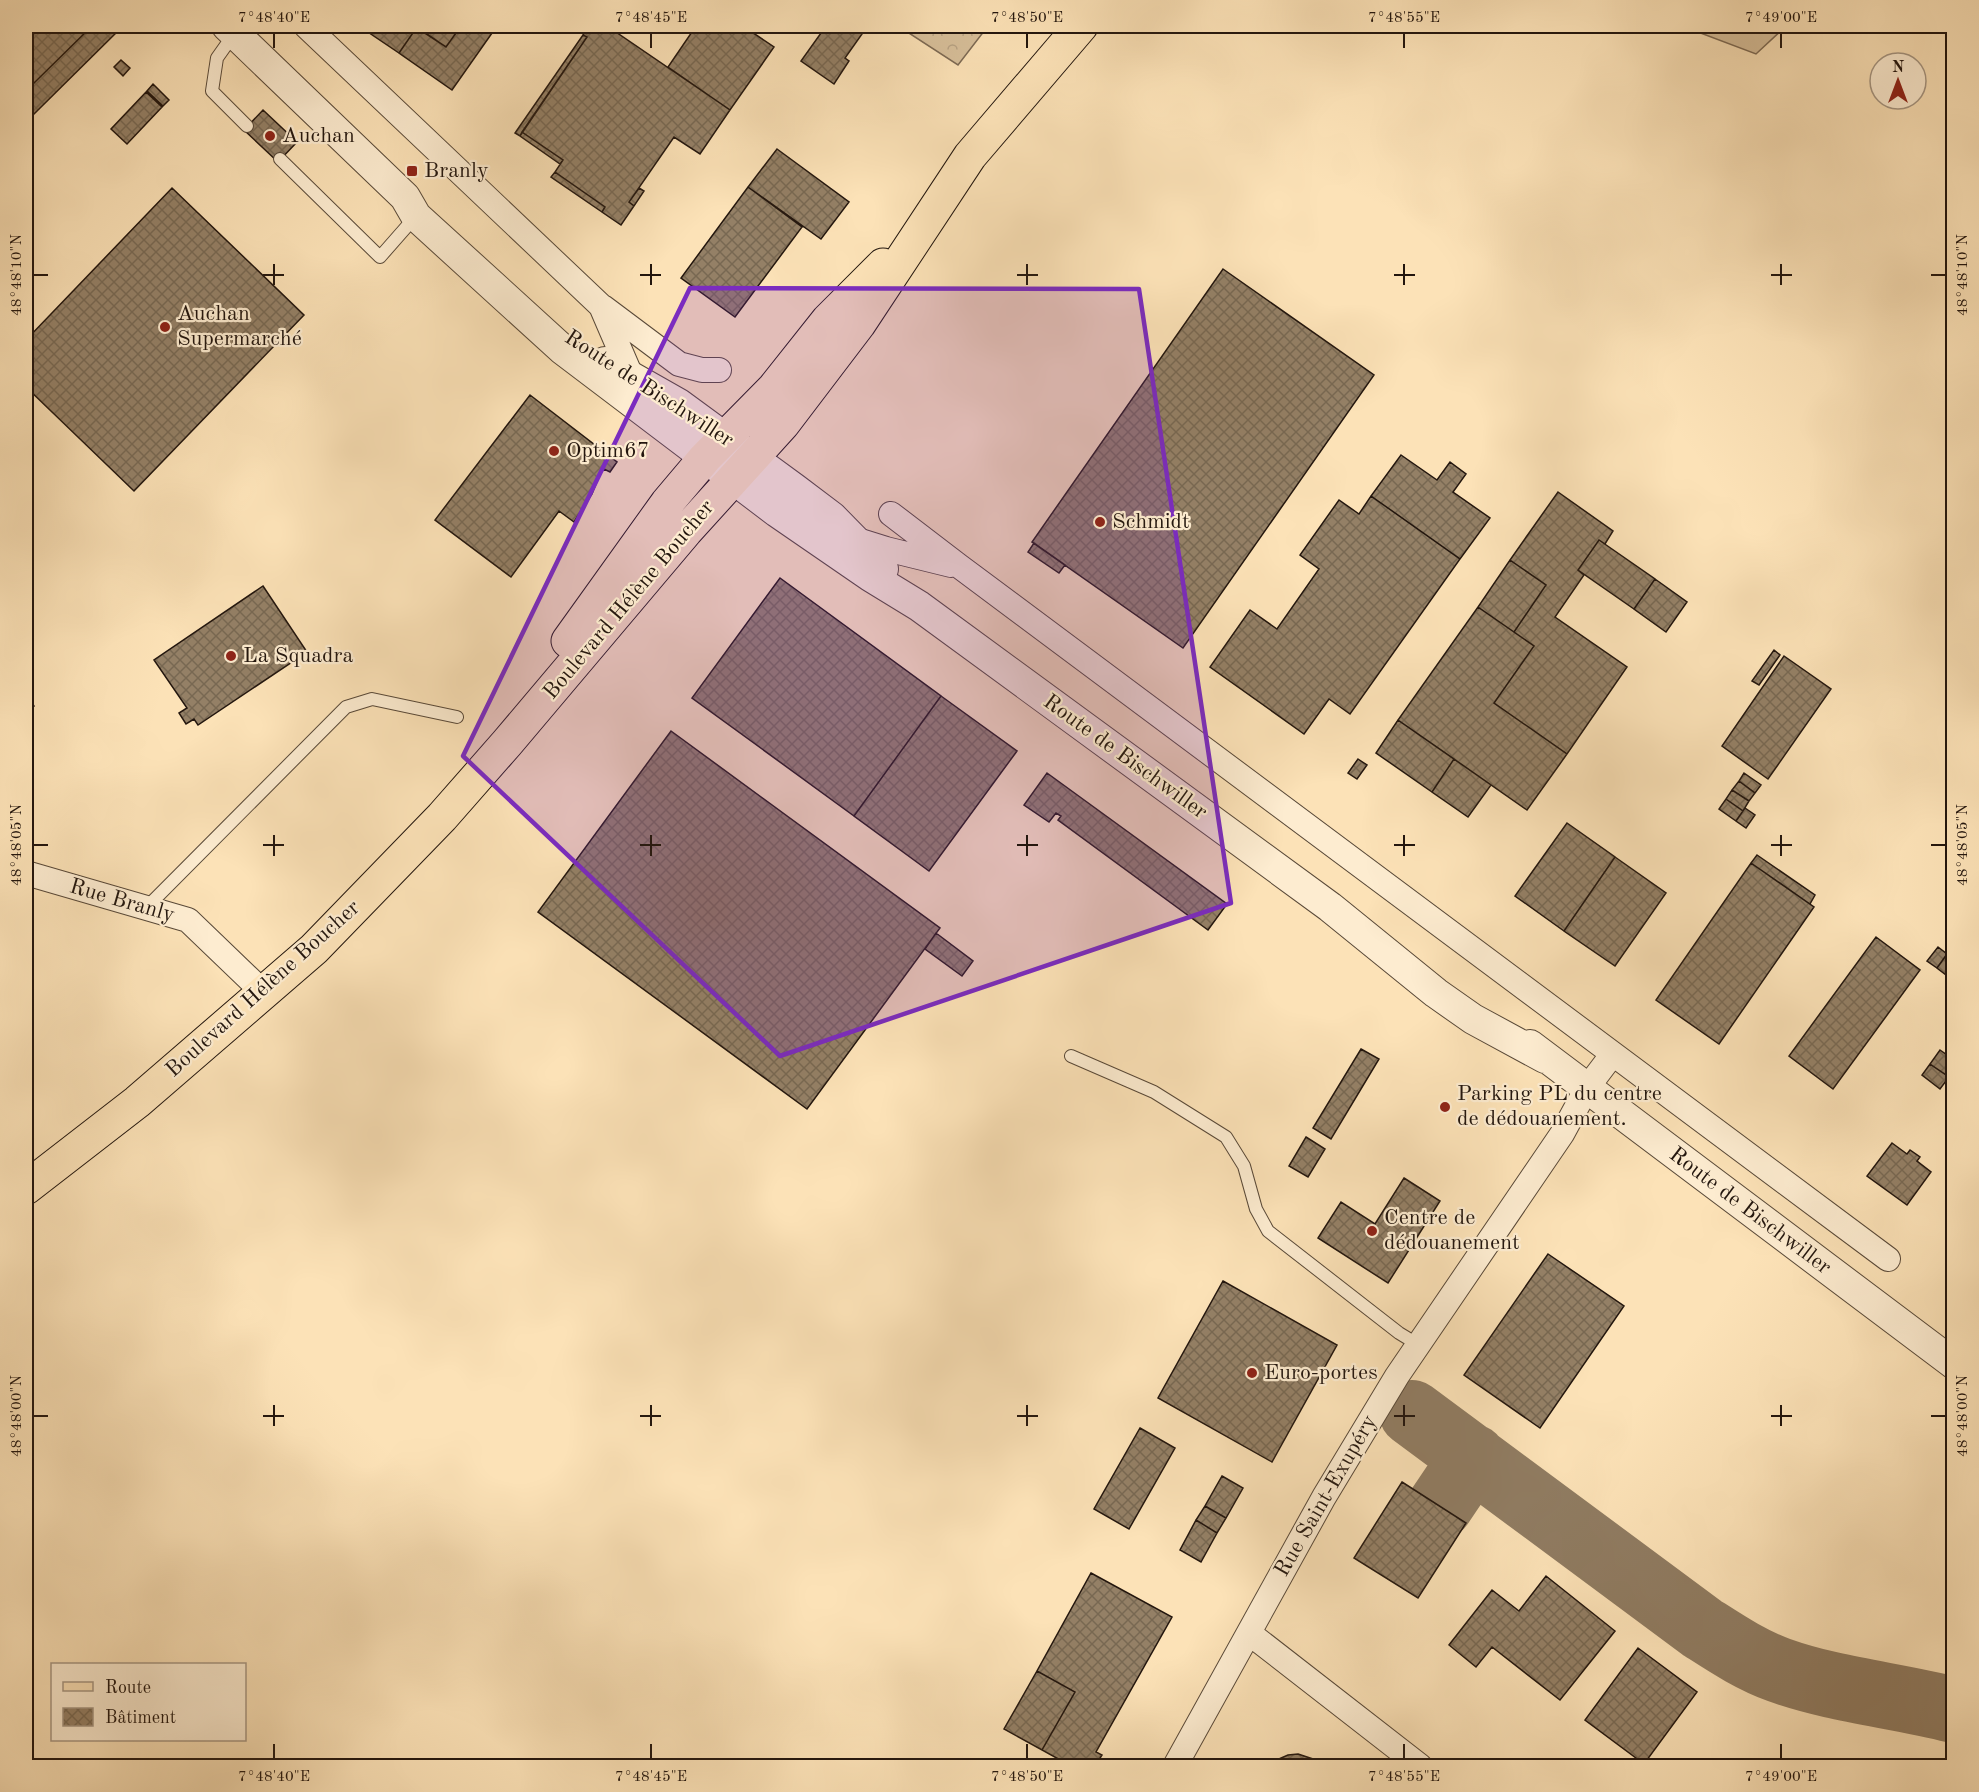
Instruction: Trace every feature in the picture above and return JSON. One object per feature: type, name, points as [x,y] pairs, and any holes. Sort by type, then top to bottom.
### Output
[{"type":"main road","points":[[934,211],[970,156],[1081,26]]},
{"type":"main road","name":"Boulevard Hélène Boucher","points":[[507,743],[572,635],[667,504],[714,448],[763,401],[828,320],[866,280],[905,246],[934,211]]},
{"type":"main road","name":"Boulevard Hélène Boucher","points":[[26,1188],[137,1102],[314,949],[442,817],[686,531],[783,424],[859,324],[934,211]]},
{"type":"street","name":"Route de Bischwiller","points":[[306,26],[601,306],[679,364],[702,370],[719,370]]},
{"type":"street","name":"Route de Bischwiller","points":[[231,29],[562,349],[742,468],[860,570],[920,606],[1330,907],[1415,978],[1460,1010],[1545,1058],[1587,1088],[1953,1364]]},
{"type":"street","name":"Route de Bischwiller","points":[[414,205],[563,333],[591,354],[679,404],[714,448]]},
{"type":"street","points":[[601,306],[632,378]]},
{"type":"street","name":"Route de Bischwiller","points":[[742,468],[832,517],[920,606]]},
{"type":"street","points":[[891,514],[1888,1259]]},
{"type":"street","points":[[853,539],[959,566]]},
{"type":"street","name":"Rue Branly","points":[[26,873],[189,920],[263,992]]},
{"type":"street","name":"Rue Saint-Exupéry","points":[[1175,1767],[1324,1497],[1417,1344],[1562,1134],[1587,1088],[1612,1055]]},
{"type":"street","points":[[1249,1633],[1419,1767]]},
{"type":"lane","points":[[231,29],[217,58],[212,91],[247,126]]},
{"type":"lane","points":[[280,159],[380,257],[414,205]]},
{"type":"lane","points":[[146,908],[346,707],[372,699],[457,717]]},
{"type":"lane","points":[[1071,1056],[1154,1092],[1226,1137],[1244,1166],[1256,1209],[1268,1231],[1399,1333],[1417,1344]]},
{"type":"highlighted area","points":[[690,288],[1139,289],[1231,903],[780,1056],[463,756]]},
{"type":"green space","points":[[898,26],[988,26],[958,65]]},
{"type":"green space","points":[[1682,26],[1786,26],[1756,54]]},
{"type":"building","points":[[26,26],[92,26],[33,84],[26,76]]},
{"type":"building","points":[[92,26],[123,26],[33,115],[26,108],[26,76],[33,84]]},
{"type":"building","points":[[359,26],[414,26],[417,27],[399,53]]},
{"type":"building","points":[[414,26],[461,26],[446,47]]},
{"type":"building","points":[[461,26],[497,26],[452,90],[399,53],[417,27],[446,47]]},
{"type":"building","points":[[590,26],[607,26],[730,110],[700,154],[674,137],[629,202],[634,206],[621,225],[602,212],[605,207],[555,172],[563,160],[522,132],[587,37],[583,35]]},
{"type":"building","points":[[696,26],[743,26],[774,47],[730,110],[668,67]]},
{"type":"building","points":[[826,26],[849,26],[862,34],[845,58],[849,61],[834,84],[801,61]]},
{"type":"building","points":[[583,35],[587,37],[520,136],[515,133]]},
{"type":"building","points":[[121,60],[130,68],[123,76],[114,67]]},
{"type":"building","points":[[153,84],[169,100],[163,106],[147,91]]},
{"type":"building","points":[[146,92],[162,107],[127,144],[111,129]]},
{"type":"building","name":"Auchan","points":[[263,110],[297,142],[278,162],[244,130]]},
{"type":"building","points":[[522,132],[563,160],[560,164],[520,136]]},
{"type":"building","points":[[777,149],[849,202],[821,239],[748,187]]},
{"type":"building","points":[[555,172],[605,207],[602,212],[551,177]]},
{"type":"building","points":[[748,187],[802,227],[735,317],[681,278]]},
{"type":"building","name":"Auchan Supermarché","points":[[172,188],[304,315],[134,491],[26,387],[26,340]]},
{"type":"building","points":[[639,188],[644,191],[634,206],[629,202]]},
{"type":"building","points":[[1223,269],[1374,375],[1183,648],[1032,542]]},
{"type":"building","points":[[530,395],[617,462],[610,472],[604,469],[600,474],[592,494],[574,522],[559,511],[511,577],[435,520]]},
{"type":"building","points":[[1401,455],[1437,480],[1450,462],[1466,474],[1453,492],[1490,518],[1460,559],[1371,496]]},
{"type":"building","points":[[1558,492],[1613,531],[1605,544],[1599,540],[1578,570],[1584,575],[1555,617],[1627,667],[1567,754],[1494,703],[1534,646],[1514,632],[1546,585],[1510,560]]},
{"type":"building","points":[[1371,496],[1460,559],[1350,714],[1329,699],[1304,734],[1210,667],[1250,610],[1277,629],[1319,569],[1300,555],[1339,500],[1359,514]]},
{"type":"building","points":[[1599,540],[1655,579],[1634,609],[1578,570]]},
{"type":"building","points":[[1034,543],[1065,565],[1059,573],[1028,552]]},
{"type":"building","points":[[1510,560],[1546,585],[1514,632],[1478,607]]},
{"type":"building","points":[[780,578],[941,696],[854,816],[692,698]]},
{"type":"building","points":[[1655,579],[1687,602],[1666,632],[1634,609]]},
{"type":"building","name":"La Squadra","points":[[263,586],[307,652],[198,725],[194,719],[186,724],[179,713],[187,708],[154,660]]},
{"type":"building","points":[[1478,607],[1534,646],[1494,703],[1567,754],[1527,810],[1398,720]]},
{"type":"building","points":[[1774,650],[1780,655],[1759,685],[1752,681]]},
{"type":"building","points":[[1784,656],[1831,689],[1768,779],[1722,746]]},
{"type":"building","points":[[26,693],[34,706],[26,712]]},
{"type":"building","points":[[941,696],[1017,751],[929,871],[854,816]]},
{"type":"building","points":[[1398,720],[1454,759],[1432,792],[1376,753]]},
{"type":"building","points":[[671,731],[940,928],[807,1109],[538,912]]},
{"type":"building","points":[[1358,759],[1367,765],[1357,779],[1348,773]]},
{"type":"building","points":[[1454,759],[1491,785],[1468,817],[1432,792]]},
{"type":"building","points":[[1047,773],[1227,904],[1208,930],[1058,820],[1061,816],[1056,813],[1049,822],[1024,805]]},
{"type":"building","points":[[1744,773],[1761,785],[1755,793],[1739,781]]},
{"type":"building","points":[[1739,781],[1755,793],[1749,801],[1732,790]]},
{"type":"building","points":[[1732,790],[1749,801],[1743,811],[1726,799]]},
{"type":"building","points":[[1726,799],[1743,811],[1736,821],[1719,809]]},
{"type":"building","points":[[1745,808],[1755,815],[1746,828],[1736,821]]},
{"type":"building","points":[[1567,823],[1615,857],[1564,931],[1515,896]]},
{"type":"building","points":[[1757,855],[1815,895],[1810,904],[1751,863]]},
{"type":"building","points":[[1615,857],[1666,893],[1615,966],[1564,931]]},
{"type":"building","points":[[1751,863],[1814,907],[1719,1044],[1656,1000]]},
{"type":"building","points":[[936,933],[973,961],[962,976],[925,949]]},
{"type":"building","points":[[1876,937],[1920,970],[1833,1089],[1789,1056]]},
{"type":"building","points":[[1938,947],[1947,954],[1937,968],[1927,961]]},
{"type":"building","points":[[1947,954],[1954,959],[1954,964],[1946,975],[1937,968]]},
{"type":"building","points":[[1361,1049],[1379,1059],[1331,1139],[1313,1128]]},
{"type":"building","points":[[1940,1050],[1954,1060],[1954,1070],[1949,1077],[1930,1064]]},
{"type":"building","points":[[1930,1064],[1949,1077],[1940,1089],[1922,1075]]},
{"type":"building","points":[[1306,1137],[1325,1149],[1308,1177],[1289,1166]]},
{"type":"building","points":[[1892,1143],[1907,1154],[1910,1150],[1920,1157],[1917,1161],[1931,1172],[1907,1205],[1867,1176]]},
{"type":"building","name":"Centre de dédouanement","points":[[1404,1178],[1440,1201],[1388,1283],[1318,1238],[1341,1202],[1375,1224]]},
{"type":"building","points":[[1548,1254],[1624,1306],[1540,1428],[1464,1375]]},
{"type":"building","points":[[1223,1281],[1337,1345],[1272,1462],[1158,1398]]},
{"type":"building","points":[[1140,1428],[1175,1448],[1129,1529],[1094,1509]]},
{"type":"building","points":[[1222,1476],[1243,1488],[1226,1518],[1205,1506]]},
{"type":"building","points":[[1402,1482],[1466,1523],[1418,1598],[1354,1558]]},
{"type":"building","points":[[1205,1506],[1226,1518],[1217,1533],[1196,1520]]},
{"type":"building","points":[[1196,1520],[1217,1533],[1201,1562],[1180,1550]]},
{"type":"building","points":[[1091,1573],[1172,1617],[1096,1752],[1102,1755],[1095,1766],[1071,1766],[1042,1750],[1075,1692],[1037,1671]]},
{"type":"building","points":[[1546,1576],[1615,1631],[1560,1700],[1492,1647],[1476,1667],[1449,1645],[1492,1590],[1519,1611]]},
{"type":"building","points":[[1638,1648],[1697,1692],[1644,1764],[1585,1720]]},
{"type":"building","points":[[1037,1671],[1075,1692],[1042,1750],[1004,1729]]},
{"type":"building","points":[[1298,1754],[1316,1760],[1322,1766],[1272,1766],[1279,1759]]},
{"type":"taxiway","points":[[1412,1413],[1702,1628],[1749,1657],[1779,1670],[1822,1683],[1954,1710]]},
{"type":"taxiway","points":[[1440,1506],[1473,1457]]},
{"type":"place","name":"Auchan","points":[[270,136]]},
{"type":"place","name":"Branly","points":[[412,171]]},
{"type":"place","name":"Auchan Supermarché","points":[[165,327]]},
{"type":"place","name":"Optim67","points":[[554,451]]},
{"type":"place","name":"Schmidt","points":[[1100,522]]},
{"type":"place","name":"La Squadra","points":[[231,656]]},
{"type":"place","name":"Parking PL du centre de dédouanement.","points":[[1445,1107]]},
{"type":"place","name":"Centre de dédouanement","points":[[1372,1231]]},
{"type":"place","name":"Euro-portes","points":[[1252,1373]]}]
